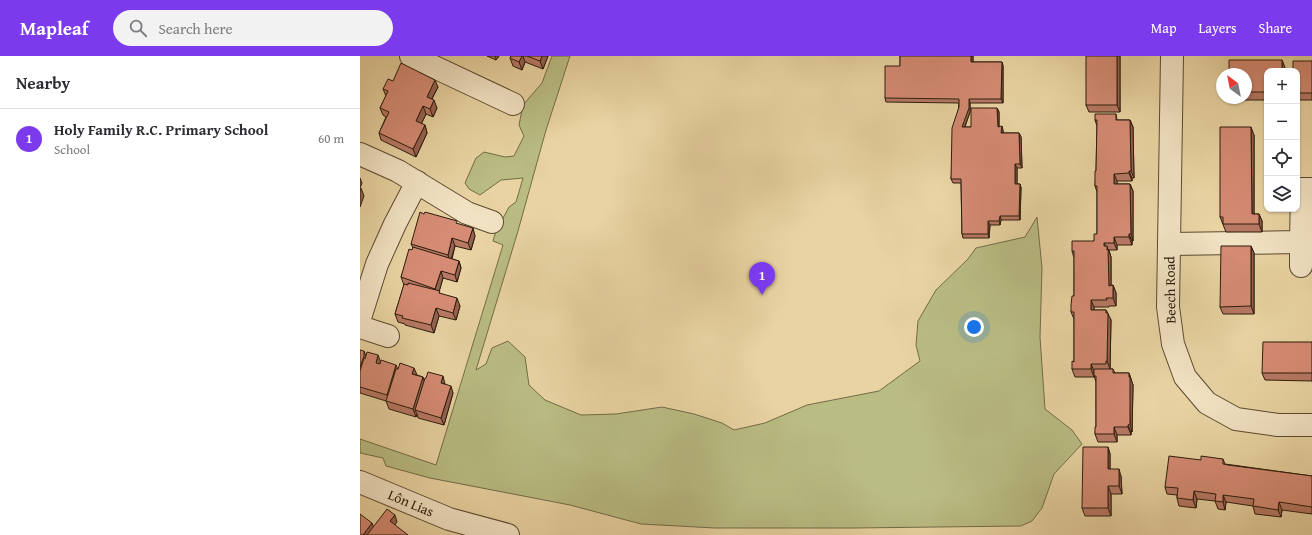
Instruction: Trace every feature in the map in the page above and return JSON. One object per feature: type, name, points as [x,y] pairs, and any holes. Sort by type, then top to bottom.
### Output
[{"type":"street","points":[[411,56],[513,104]]},
{"type":"street","name":"Beech Road","points":[[1172,56],[1168,307],[1173,344],[1185,377],[1207,403],[1236,419],[1278,425],[1312,425]]},
{"type":"street","points":[[360,154],[398,171],[467,212],[492,222]]},
{"type":"street","points":[[360,318],[377,264],[395,224],[417,182]]},
{"type":"street","points":[[1301,266],[1302,189],[1312,189]]},
{"type":"street","points":[[1170,244],[1301,242]]},
{"type":"street","points":[[360,327],[388,336]]},
{"type":"street","name":"Lôn Lias","points":[[360,482],[450,519],[508,535]]},
{"type":"green space","points":[[552,56],[570,56],[546,130],[518,231],[476,370],[486,364],[492,348],[508,341],[525,357],[529,385],[545,400],[581,415],[616,414],[662,407],[694,414],[722,423],[734,430],[765,423],[807,405],[879,391],[920,361],[916,345],[918,321],[936,290],[968,259],[976,248],[1025,237],[1037,217],[1042,268],[1040,337],[1045,409],[1072,430],[1082,444],[1054,474],[1042,508],[1032,521],[1021,526],[854,528],[715,528],[641,524],[570,505],[430,478],[386,466],[383,458],[360,453],[360,439],[436,465],[503,245],[493,241],[496,231],[509,207],[516,202],[523,178],[501,180],[480,195],[469,189],[465,183],[476,158],[484,152],[505,157],[514,156],[524,136],[519,125],[523,105],[542,83]]},
{"type":"building","points":[[511,56],[522,56],[519,62],[510,58]]},
{"type":"building","points":[[527,56],[542,56],[540,61]]},
{"type":"building","points":[[900,56],[971,56],[971,62],[1002,62],[1001,99],[969,99],[969,108],[962,127],[971,127],[971,108],[997,108],[998,127],[1002,126],[1001,133],[1019,133],[1020,164],[1015,164],[1015,184],[1020,184],[1019,216],[1000,216],[999,221],[988,221],[988,234],[962,234],[961,179],[951,179],[952,128],[959,107],[959,99],[885,98],[885,66],[900,66]]},
{"type":"building","points":[[1086,56],[1117,56],[1117,105],[1086,105]]},
{"type":"building","points":[[1229,60],[1282,60],[1282,68],[1264,68],[1264,92],[1252,92],[1252,68],[1229,68]]},
{"type":"building","points":[[1293,61],[1312,61],[1312,93],[1300,93],[1300,68],[1293,68]]},
{"type":"building","points":[[401,63],[435,80],[427,97],[434,100],[430,109],[423,106],[416,121],[425,125],[413,149],[379,133],[389,112],[380,108],[388,91],[383,89],[388,79],[393,81]]},
{"type":"building","points":[[1095,114],[1116,114],[1116,120],[1130,120],[1131,171],[1129,171],[1129,173],[1114,174],[1114,184],[1130,184],[1131,234],[1129,234],[1129,237],[1114,237],[1114,243],[1104,243],[1104,246],[1107,246],[1107,250],[1108,249],[1109,286],[1113,285],[1113,298],[1106,298],[1107,300],[1091,300],[1091,310],[1106,310],[1106,313],[1108,313],[1106,364],[1091,364],[1091,369],[1072,369],[1072,361],[1074,362],[1074,312],[1071,312],[1071,305],[1072,296],[1074,296],[1074,251],[1072,251],[1072,241],[1094,241],[1094,234],[1097,234],[1097,186],[1095,186],[1095,171],[1097,120],[1095,120]]},
{"type":"building","points":[[1220,127],[1251,127],[1252,214],[1259,214],[1259,224],[1223,224],[1223,217],[1220,217]]},
{"type":"building","points":[[420,212],[457,221],[456,223],[473,228],[468,243],[452,238],[448,255],[411,244]]},
{"type":"building","points":[[1221,246],[1251,246],[1251,306],[1220,307]]},
{"type":"building","points":[[413,247],[459,261],[455,275],[441,271],[435,289],[401,277],[409,249],[412,250]]},
{"type":"building","points":[[408,283],[440,291],[439,293],[457,298],[453,313],[436,308],[431,325],[402,318],[403,316],[395,314],[404,284],[408,285]]},
{"type":"building","points":[[1263,342],[1312,342],[1312,373],[1262,373]]},
{"type":"building","points":[[360,350],[364,351],[364,356],[360,367]]},
{"type":"building","points":[[367,352],[378,355],[376,363],[380,364],[381,360],[396,365],[387,395],[360,387],[360,371]]},
{"type":"building","points":[[400,363],[414,368],[412,374],[423,377],[413,409],[386,401],[396,369],[398,369]]},
{"type":"building","points":[[1094,369],[1113,369],[1113,373],[1129,373],[1130,424],[1128,427],[1114,427],[1114,434],[1095,434],[1096,376],[1094,376]]},
{"type":"building","points":[[428,372],[443,376],[441,383],[451,386],[441,418],[415,410]]},
{"type":"building","points":[[1083,447],[1108,447],[1108,469],[1119,469],[1119,486],[1108,486],[1108,508],[1082,508]]},
{"type":"building","points":[[1169,456],[1201,460],[1201,456],[1223,459],[1223,464],[1228,465],[1312,476],[1312,507],[1279,502],[1278,510],[1253,506],[1254,499],[1223,495],[1223,502],[1215,501],[1216,494],[1194,491],[1193,500],[1177,498],[1178,488],[1165,487]]},
{"type":"building","points":[[387,509],[395,515],[390,521],[408,535],[367,535]]},
{"type":"building","points":[[360,514],[372,523],[363,535],[360,535]]},
{"type":"place","name":"Holy Family R.C. Primary School","points":[[762,295]]}]
